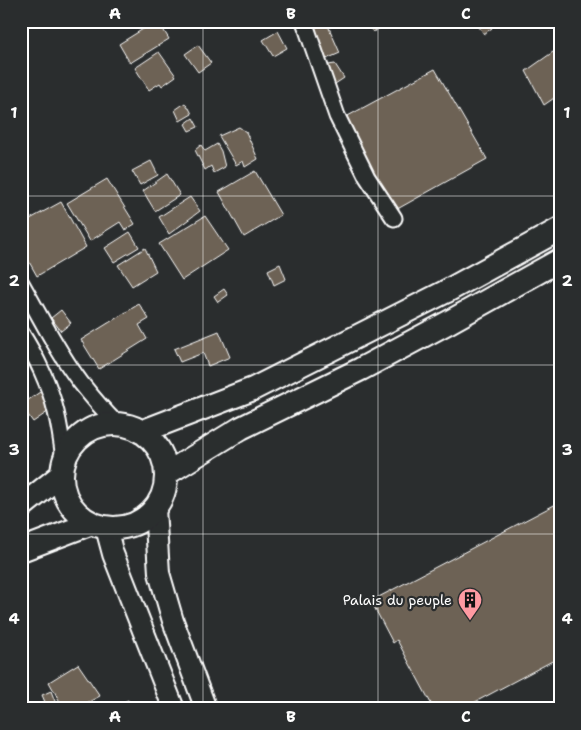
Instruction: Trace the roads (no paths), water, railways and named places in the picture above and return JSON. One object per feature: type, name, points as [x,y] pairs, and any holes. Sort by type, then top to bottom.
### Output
[{"type":"main road","points":[[141,432],[253,388],[445,292],[560,229]]},
{"type":"main road","points":[[166,474],[240,428],[361,369],[560,260]]},
{"type":"main road","points":[[21,550],[99,526],[120,528],[133,525],[145,518],[155,508],[165,486],[164,461],[159,450],[151,440],[129,426],[117,424],[100,426],[84,432],[72,444],[63,467],[63,490],[70,504],[79,515],[99,526]]},
{"type":"main road","points":[[21,507],[63,467]]},
{"type":"street","points":[[304,21],[337,116],[367,177],[394,218]]},
{"type":"street","points":[[21,283],[80,382],[117,424]]},
{"type":"street","points":[[21,333],[30,346],[56,410],[61,433],[63,467]]},
{"type":"street","points":[[155,508],[159,573],[173,621],[206,709]]},
{"type":"street","points":[[99,526],[113,554],[174,709]]},
{"type":"place","name":"Palais du peuple","points":[[470,621]]}]
